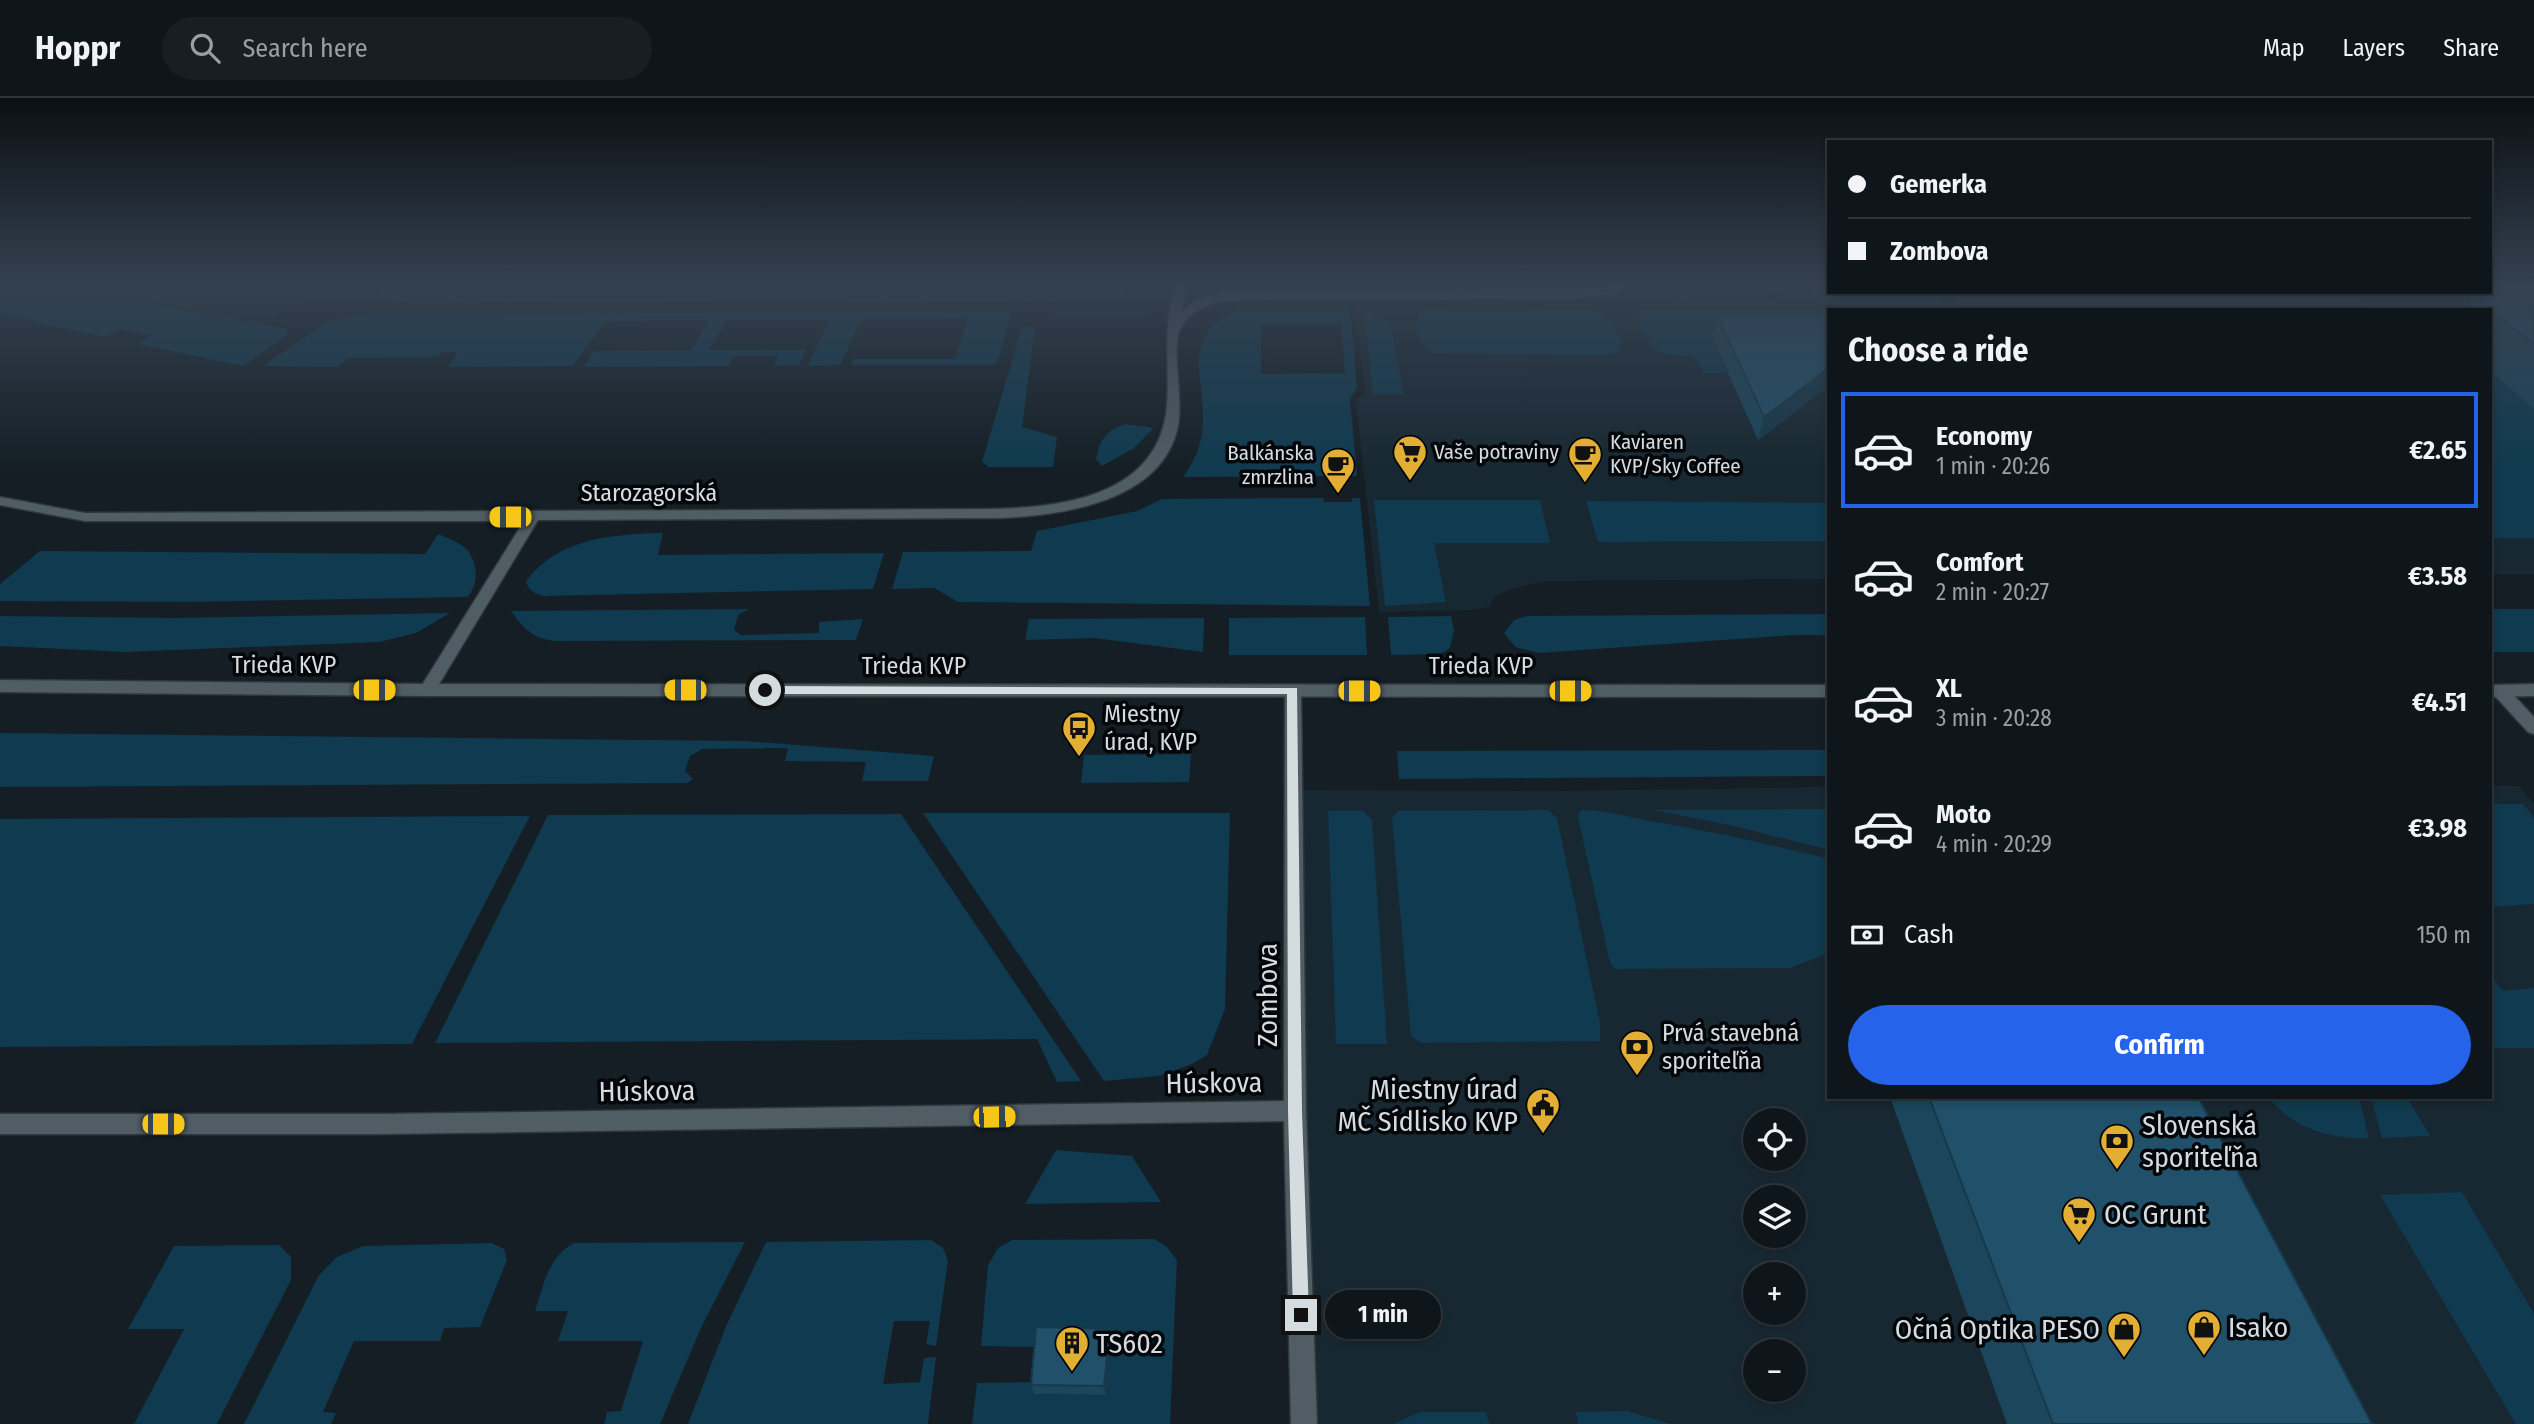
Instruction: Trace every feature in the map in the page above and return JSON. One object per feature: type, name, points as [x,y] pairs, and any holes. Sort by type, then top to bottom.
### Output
[{"type":"street","name":"Starozagorská","points":[[0,501],[85,517],[1017,513],[1063,507],[1119,487],[1147,469],[1161,455],[1170,440],[1173,418],[1173,347]]},
{"type":"street","points":[[427,690],[533,517]]},
{"type":"street","name":"Trieda KVP","points":[[0,685],[427,690],[1827,691]]},
{"type":"street","points":[[2495,691],[2534,690]]},
{"type":"street","name":"Zombova","points":[[1293,691],[1295,1111],[1304,1424]]},
{"type":"street","points":[[2495,691],[2534,728]]},
{"type":"street","name":"Húskova","points":[[0,1124],[381,1124],[1295,1111]]},
{"type":"shaded area","points":[[152,347],[270,347],[243,366]]},
{"type":"shaded area","points":[[291,347],[587,347],[573,366],[448,367],[458,352],[441,352],[438,357],[347,358],[339,367],[263,366]]},
{"type":"shaded area","points":[[693,347],[711,347],[709,350],[806,350],[798,365],[774,366],[778,356],[734,356],[729,366],[583,367],[594,351],[691,350]]},
{"type":"shaded area","points":[[817,347],[848,347],[840,365],[807,366]]},
{"type":"shaded area","points":[[959,347],[1002,347],[997,363],[991,365],[851,365],[853,359],[955,359]]},
{"type":"shaded area","points":[[1016,347],[1032,347],[1022,427],[1057,437],[1053,467],[989,467],[982,462]]},
{"type":"shaded area","points":[[1261,347],[1261,374],[1345,373],[1343,347],[1353,347],[1357,388],[1350,399],[1357,476],[1183,477],[1196,456],[1202,432],[1200,349]]},
{"type":"shaded area","points":[[1360,347],[1827,347],[1827,579],[1545,581],[1510,589],[1495,597],[1489,607],[1472,610],[1379,612],[1356,400],[1365,392]]},
{"type":"shaded area","points":[[1368,347],[1395,347],[1404,394],[1373,394]]},
{"type":"shaded area","points":[[1427,347],[1619,347],[1618,353],[1603,355],[1433,353]]},
{"type":"shaded area","points":[[1652,347],[1716,347],[1727,373],[1705,373],[1692,355],[1668,355]]},
{"type":"shaded area","points":[[2492,373],[2534,409],[2534,538],[2492,538]]},
{"type":"shaded area","points":[[2492,421],[2534,458],[2534,574],[2492,574]]},
{"type":"shaded area","points":[[1125,424],[1154,428],[1134,448],[1102,466],[1096,459],[1099,446],[1113,429]]},
{"type":"shaded area","points":[[1323,498],[1324,502],[1352,502],[1352,498],[1360,498],[1370,606],[958,602],[934,588],[892,589],[903,552],[1031,551],[1037,531],[1137,511],[1162,499]]},
{"type":"shaded area","points":[[1374,500],[1540,500],[1550,543],[1434,543],[1446,602],[1385,606]]},
{"type":"shaded area","points":[[1586,501],[1827,503],[1827,541],[1598,542]]},
{"type":"shaded area","points":[[663,533],[658,555],[884,553],[873,589],[544,596],[532,592],[528,587],[526,581],[539,567],[570,547],[606,537]]},
{"type":"shaded area","points":[[438,534],[461,545],[471,556],[475,581],[467,597],[187,602],[0,601],[0,584],[40,551],[425,554]]},
{"type":"shaded area","points":[[749,609],[738,615],[734,630],[741,635],[819,633],[819,622],[863,619],[856,640],[558,641],[542,639],[531,633],[511,611]]},
{"type":"shaded area","points":[[2492,609],[2534,609],[2534,652],[2492,652]]},
{"type":"shaded area","points":[[450,613],[416,633],[379,642],[125,652],[0,646],[0,616],[174,618]]},
{"type":"shaded area","points":[[1827,614],[1827,635],[1539,653],[1515,647],[1504,633],[1514,620],[1527,616]]},
{"type":"shaded area","points":[[1451,616],[1454,630],[1450,648],[1440,654],[1391,655],[1388,617]]},
{"type":"shaded area","points":[[1365,617],[1367,655],[1229,655],[1229,618]]},
{"type":"shaded area","points":[[1204,618],[1203,652],[1094,638],[1025,640],[1029,619]]},
{"type":"shaded area","points":[[0,733],[745,741],[934,756],[928,781],[862,781],[866,762],[785,761],[788,748],[702,749],[690,756],[685,771],[693,779],[687,783],[0,787]]},
{"type":"shaded area","points":[[1827,750],[1827,776],[1399,779],[1397,751]]},
{"type":"shaded area","points":[[1191,754],[1189,782],[1081,783],[1084,755]]},
{"type":"shaded area","points":[[2492,786],[2519,786],[2534,804],[2534,1424],[1304,1424],[1293,790],[1559,791],[1827,787],[1827,1099],[2492,1099]]},
{"type":"shaded area","points":[[2492,804],[2523,804],[2534,818],[2534,904],[2492,907]]},
{"type":"shaded area","points":[[1827,809],[1827,849],[1730,825],[1653,810]]},
{"type":"shaded area","points":[[1548,810],[1557,818],[1600,1023],[1600,1041],[1421,1043],[1411,1036],[1392,818],[1398,811]]},
{"type":"shaded area","points":[[1581,810],[1607,812],[1827,859],[1827,954],[1790,968],[1615,969],[1610,963],[1578,816]]},
{"type":"shaded area","points":[[1328,811],[1363,811],[1372,820],[1387,1044],[1336,1044]]},
{"type":"shaded area","points":[[923,813],[1230,813],[1225,1009],[1207,1055],[1192,1064],[1159,1076],[1104,1081]]},
{"type":"shaded area","points":[[901,814],[1081,1081],[1057,1082],[1037,1039],[435,1043],[548,815]]},
{"type":"shaded area","points":[[530,816],[412,1044],[0,1047],[0,819]]},
{"type":"shaded area","points":[[2492,978],[2503,991],[2534,988],[2534,1048],[2492,1048]]},
{"type":"shaded area","points":[[2270,1099],[2359,1099],[2369,1138],[2340,1137],[2314,1130],[2278,1108]]},
{"type":"shaded area","points":[[2372,1099],[2408,1099],[2430,1136],[2382,1138]]},
{"type":"shaded area","points":[[1056,1150],[1132,1156],[1161,1202],[1025,1204]]},
{"type":"shaded area","points":[[2462,1192],[2534,1314],[2534,1424],[2516,1424],[2380,1195]]},
{"type":"shaded area","points":[[1154,1239],[1166,1246],[1177,1260],[1170,1424],[972,1424],[977,1383],[1035,1382],[1034,1394],[1106,1395],[1111,1339],[1038,1347],[981,1346],[988,1265],[998,1248],[1012,1240]]},
{"type":"shaded area","points":[[931,1240],[943,1248],[948,1261],[936,1346],[926,1344],[930,1321],[894,1321],[883,1384],[920,1382],[924,1358],[936,1357],[928,1424],[688,1424],[726,1326],[766,1242]]},
{"type":"shaded area","points":[[745,1242],[701,1328],[660,1424],[604,1424],[607,1412],[621,1411],[643,1341],[558,1341],[568,1311],[535,1311],[544,1281],[558,1256],[574,1243]]},
{"type":"shaded area","points":[[492,1243],[504,1249],[507,1260],[480,1327],[444,1328],[440,1341],[354,1341],[323,1412],[336,1413],[331,1424],[244,1424],[319,1275],[337,1257],[363,1246]]},
{"type":"shaded area","points":[[279,1245],[291,1257],[291,1280],[217,1424],[134,1424],[184,1329],[128,1329],[174,1246]]},
{"type":"shaded area","points":[[1627,1411],[1671,1424],[1578,1424],[1576,1412]]},
{"type":"shaded area","points":[[1420,1412],[1485,1412],[1490,1424],[1393,1424]]},
{"type":"building","points":[[1732,347],[1827,347],[1827,370],[1764,417]]},
{"type":"building","name":"OC Grunt","points":[[1930,1099],[2199,1099],[2372,1424],[2053,1424]]},
{"type":"building","name":"TS602","points":[[1036,1327],[1110,1329],[1104,1386],[1031,1385]]},
{"type":"place","name":"Vaše potraviny","points":[[1410,482]]},
{"type":"place","name":"Kaviaren KVP/Sky Coffee","points":[[1585,484]]},
{"type":"place","name":"Balkánska zmrzlina","points":[[1338,495]]},
{"type":"place","name":"Miestny úrad, KVP","points":[[1079,758]]},
{"type":"place","name":"Prvá stavebná sporiteľňa","points":[[1637,1077]]},
{"type":"place","name":"Miestny úrad MČ Sídlisko KVP","points":[[1543,1135]]},
{"type":"place","name":"Slovenská sporiteľňa","points":[[2117,1171]]},
{"type":"place","name":"OC Grunt","points":[[2079,1244]]},
{"type":"place","name":"Isako","points":[[2204,1357]]},
{"type":"place","name":"Očná Optika PESO","points":[[2124,1359]]},
{"type":"place","name":"TS602","points":[[1072,1373]]},
{"type":"route","points":[[765,690],[1293,691],[1295,1111],[1301,1315]]}]
